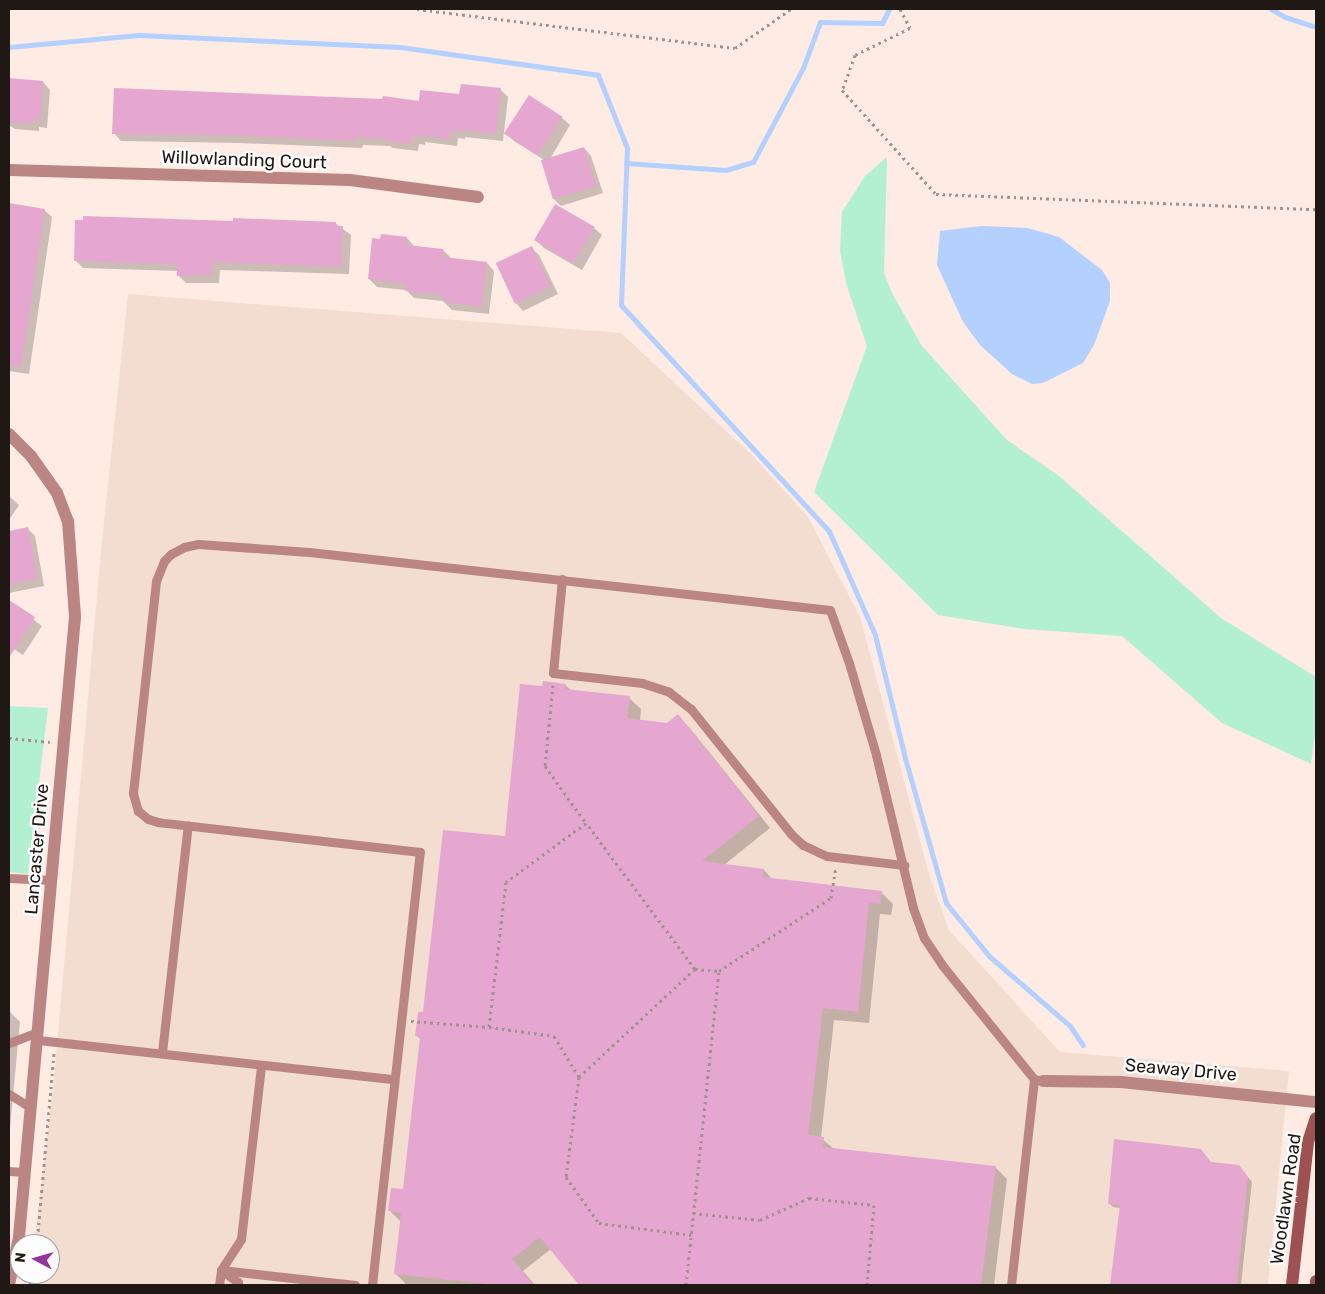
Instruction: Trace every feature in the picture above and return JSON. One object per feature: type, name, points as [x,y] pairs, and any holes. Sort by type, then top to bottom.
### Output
[{"type":"main road","name":"Woodlawn Road","points":[[1292,1285],[1308,1142],[1316,1118]]},
{"type":"main road","points":[[1316,1280],[1316,1285]]},
{"type":"street","name":"Willowlanding Court","points":[[9,170],[350,180],[478,197]]},
{"type":"street","name":"Lancaster Drive","points":[[9,434],[31,456],[57,493],[68,521],[75,617],[19,1236],[9,1280]]},
{"type":"street","name":"Seaway Drive","points":[[1038,1080],[1121,1082],[1316,1102]]},
{"type":"lane","points":[[372,1285],[420,852],[188,825],[148,818],[137,809],[132,795],[156,581],[162,564],[174,552],[184,547],[198,544],[310,552],[830,610],[849,663],[883,780],[913,908],[924,938],[942,965],[1038,1080],[1011,1285]]},
{"type":"lane","points":[[562,579],[553,673],[642,682],[662,688],[675,695],[691,709],[795,838],[817,853],[838,858],[904,865]]},
{"type":"lane","points":[[162,1052],[188,825]]},
{"type":"lane","points":[[9,878],[52,880]]},
{"type":"lane","points":[[9,1042],[38,1036],[55,1042],[162,1052],[394,1080]]},
{"type":"lane","points":[[220,1285],[221,1270],[242,1239],[261,1064]]},
{"type":"lane","points":[[9,1094],[31,1108]]},
{"type":"lane","points":[[9,1170],[25,1172]]},
{"type":"lane","points":[[221,1270],[238,1282],[237,1285]]},
{"type":"lane","points":[[221,1270],[354,1285]]},
{"type":"path","points":[[416,9],[736,48],[792,9]]},
{"type":"path","points":[[900,9],[910,28],[855,55],[842,90],[936,194],[1316,209]]},
{"type":"path","points":[[553,673],[545,766],[695,969]]},
{"type":"path","points":[[9,738],[64,743]]},
{"type":"path","points":[[489,1028],[506,882],[586,823]]},
{"type":"path","points":[[579,1077],[695,969],[719,971],[831,898],[838,858]]},
{"type":"path","points":[[686,1285],[719,971]]},
{"type":"path","points":[[401,1020],[554,1036],[579,1077],[566,1177],[599,1224],[691,1235]]},
{"type":"path","points":[[38,1234],[55,1042]]},
{"type":"path","points":[[693,1213],[760,1220],[809,1198],[874,1205],[867,1285]]},
{"type":"shaded area","points":[[128,294],[621,333],[754,457],[808,517],[860,617],[930,878],[949,930],[1060,1052],[1289,1071],[1268,1285],[29,1285],[60,1284],[60,1234],[35,1234],[54,1079],[101,551]]},
{"type":"green space","points":[[887,157],[884,273],[892,293],[922,346],[1007,440],[1059,476],[1221,618],[1316,677],[1316,726],[1311,764],[1222,723],[1122,636],[1024,629],[938,615],[814,492],[867,346],[846,283],[840,251],[842,212],[865,176]]},
{"type":"green space","points":[[9,706],[48,708],[28,874],[9,872]]},
{"type":"water","points":[[981,226],[1028,228],[1059,237],[1102,270],[1110,283],[1110,301],[1094,345],[1083,363],[1043,383],[1032,384],[1012,374],[980,345],[963,322],[937,265],[940,231]]},
{"type":"building","points":[[9,78],[43,81],[40,121],[32,120],[32,124],[9,122]]},
{"type":"building","points":[[461,84],[501,88],[496,134],[458,130],[458,132],[450,131],[449,139],[418,135],[418,138],[411,137],[410,144],[384,141],[384,139],[355,137],[355,141],[231,135],[112,134],[114,88],[382,99],[383,96],[419,101],[420,90],[459,94]]},
{"type":"building","points":[[529,95],[563,117],[537,155],[504,134]]},
{"type":"building","points":[[584,147],[596,186],[553,199],[541,160]]},
{"type":"building","points":[[9,203],[45,209],[21,367],[9,365]]},
{"type":"building","points":[[555,204],[595,227],[574,263],[534,240]]},
{"type":"building","points":[[83,216],[233,221],[233,218],[336,222],[336,226],[343,226],[342,267],[213,262],[212,275],[177,276],[177,264],[74,261],[75,220],[83,220]]},
{"type":"building","points":[[381,234],[407,237],[406,245],[443,249],[443,257],[487,262],[482,307],[443,302],[443,295],[405,291],[406,284],[368,279],[372,238],[380,239]]},
{"type":"building","points":[[532,246],[551,287],[515,304],[496,263]]},
{"type":"building","points":[[28,527],[37,579],[9,584],[9,531]]},
{"type":"building","points":[[9,600],[35,617],[9,658]]},
{"type":"building","points":[[543,681],[566,684],[565,689],[630,696],[627,718],[667,723],[678,714],[759,816],[702,861],[764,869],[763,877],[882,891],[880,904],[869,903],[858,1012],[823,1008],[808,1135],[824,1137],[823,1147],[996,1166],[981,1285],[579,1285],[540,1237],[512,1259],[534,1285],[497,1285],[394,1274],[401,1213],[388,1211],[391,1188],[403,1189],[420,1037],[415,1036],[418,1012],[423,1012],[443,830],[505,836],[520,684],[542,686]]},
{"type":"building","points":[[1114,1139],[1201,1149],[1211,1162],[1239,1165],[1248,1177],[1237,1285],[1110,1285],[1120,1205],[1108,1204]]},
{"type":"waterway","points":[[626,163],[726,170],[753,162],[803,68],[820,22],[882,23],[889,9]]},
{"type":"waterway","points":[[1271,9],[1285,17],[1316,27]]},
{"type":"waterway","points":[[9,47],[138,35],[400,47],[598,75],[627,148],[621,305],[829,531],[875,635],[905,758],[946,903],[989,956],[1070,1026],[1083,1045]]}]
